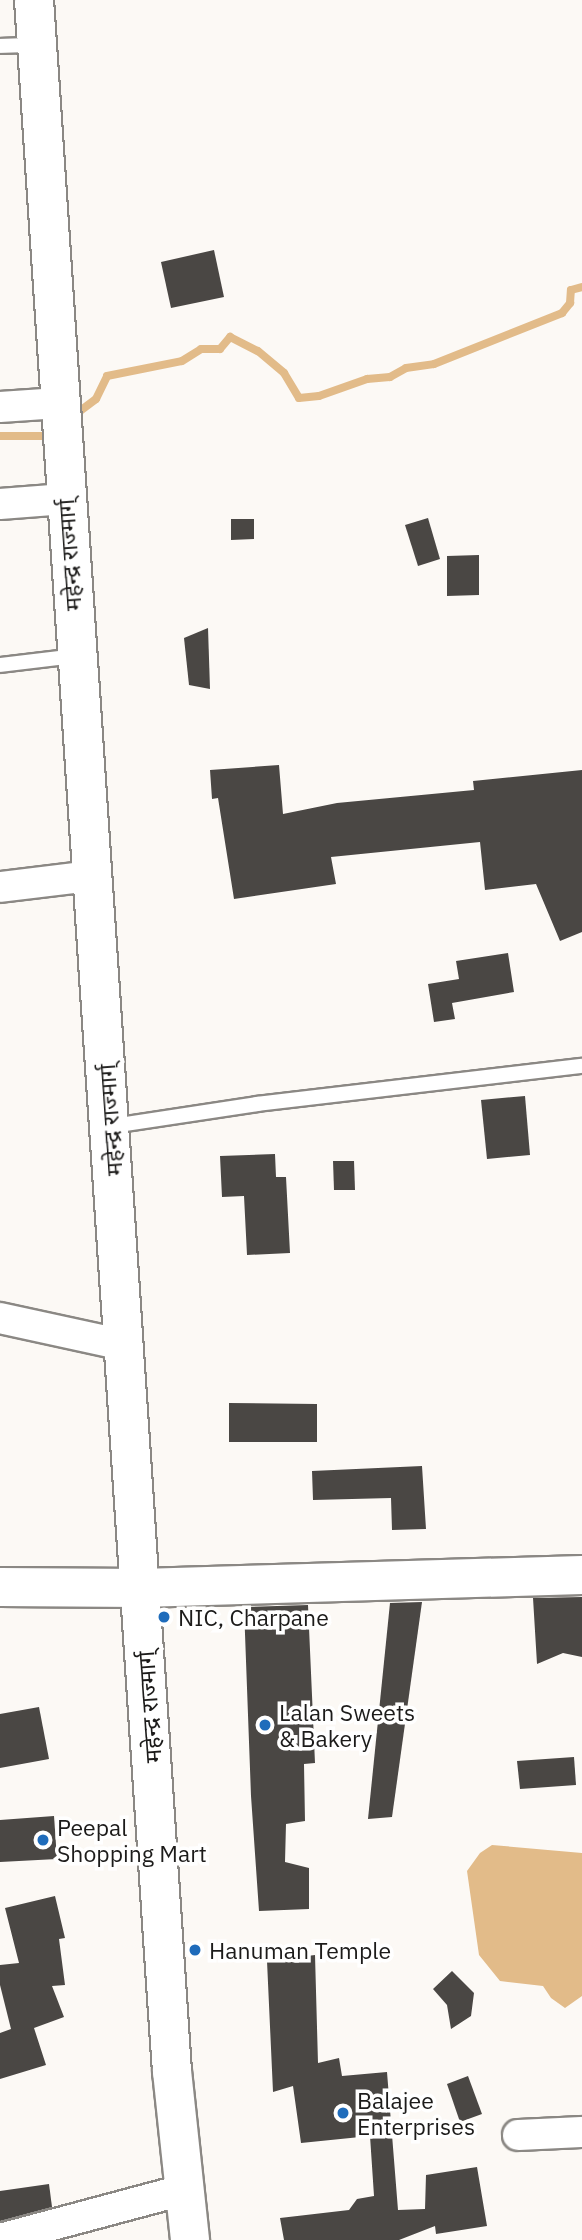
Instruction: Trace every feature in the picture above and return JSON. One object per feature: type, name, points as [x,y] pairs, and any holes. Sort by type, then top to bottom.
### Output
[{"type":"main road","name":"महेन्द्र राज्मार्ग्","points":[[34,0],[18,45],[59,402],[111,1126],[172,2071],[190,2240]]},
{"type":"main road","points":[[0,1587],[141,1587],[582,1575]]},
{"type":"street","points":[[0,407],[59,402]]},
{"type":"street","points":[[0,504],[65,499]]},
{"type":"street","points":[[0,887],[91,876]]},
{"type":"street","points":[[0,1318],[124,1345]]},
{"type":"street","points":[[518,2135],[582,2132]]},
{"type":"street","points":[[0,2239],[186,2189]]},
{"type":"lane","points":[[0,665],[77,655]]},
{"type":"lane","points":[[111,1126],[257,1104],[582,1066]]},
{"type":"shaded area","points":[[492,1845],[582,1853],[582,1996],[565,2008],[551,1998],[543,1986],[500,1981],[479,1955],[467,1871],[480,1853]]},
{"type":"building","points":[[214,250],[224,297],[171,308],[161,262]]},
{"type":"building","points":[[428,518],[440,559],[418,566],[405,525]]},
{"type":"building","points":[[231,519],[254,519],[254,539],[231,540]]},
{"type":"building","points":[[479,555],[479,595],[447,596],[447,556]]},
{"type":"building","points":[[208,628],[210,689],[189,685],[184,638]]},
{"type":"building","points":[[279,765],[283,814],[337,803],[474,790],[473,781],[582,770],[582,932],[560,941],[536,884],[485,890],[480,842],[331,857],[336,884],[234,899],[218,798],[212,799],[210,770]]},
{"type":"building","points":[[508,953],[514,992],[452,1003],[455,1019],[434,1022],[428,984],[459,979],[456,961]]},
{"type":"building","points":[[525,1096],[530,1155],[487,1159],[481,1100]]},
{"type":"building","points":[[275,1154],[276,1177],[286,1177],[290,1253],[247,1255],[244,1196],[222,1197],[220,1156]]},
{"type":"building","points":[[333,1161],[354,1161],[355,1190],[334,1190]]},
{"type":"building","points":[[229,1403],[317,1404],[317,1442],[229,1442]]},
{"type":"building","points":[[422,1466],[426,1529],[392,1530],[391,1498],[313,1500],[312,1471]]},
{"type":"building","points":[[582,1597],[582,1657],[563,1653],[537,1664],[533,1598]]},
{"type":"building","points":[[422,1602],[392,1817],[368,1819],[390,1603]]},
{"type":"building","points":[[308,1605],[315,1763],[304,1764],[305,1821],[286,1824],[285,1862],[309,1868],[309,1909],[259,1911],[251,1796],[244,1607]]},
{"type":"building","points":[[39,1707],[49,1759],[0,1768],[0,1714]]},
{"type":"building","points":[[574,1757],[576,1785],[520,1789],[517,1761]]},
{"type":"building","points":[[54,1816],[57,1859],[0,1862],[0,1820]]},
{"type":"building","points":[[55,1896],[65,1938],[59,1939],[65,1985],[52,1986],[64,2017],[34,2028],[46,2065],[0,2079],[0,2033],[11,2029],[0,1985],[0,1965],[19,1963],[5,1908]]},
{"type":"building","points":[[315,1955],[318,2063],[339,2058],[342,2076],[387,2072],[398,2210],[425,2209],[426,2175],[477,2167],[487,2226],[436,2234],[435,2226],[399,2240],[284,2240],[280,2218],[349,2210],[357,2199],[374,2196],[370,2136],[301,2143],[293,2086],[273,2092],[267,1961]]},
{"type":"building","points":[[452,1971],[474,1993],[471,2016],[451,2029],[447,2005],[433,1989]]},
{"type":"building","points":[[468,2076],[482,2114],[460,2122],[447,2084]]},
{"type":"building","points":[[49,2184],[52,2207],[0,2221],[0,2191]]},
{"type":"waterway","points":[[80,411],[96,399],[107,376],[182,361],[201,349],[220,349],[230,337],[258,351],[284,373],[299,398],[319,396],[367,379],[390,377],[406,368],[434,364],[562,313],[570,303],[571,290],[582,287]]},
{"type":"waterway","points":[[0,436],[55,436]]},
{"type":"place","name":"NIC, Charpane","points":[[164,1617]]},
{"type":"place","name":"Lalan Sweets & Bakery","points":[[265,1725]]},
{"type":"place","name":"Peepal Shopping Mart","points":[[43,1840]]},
{"type":"place","name":"Hanuman Temple","points":[[195,1950]]},
{"type":"place","name":"Balajee Enterprises","points":[[343,2113]]}]
